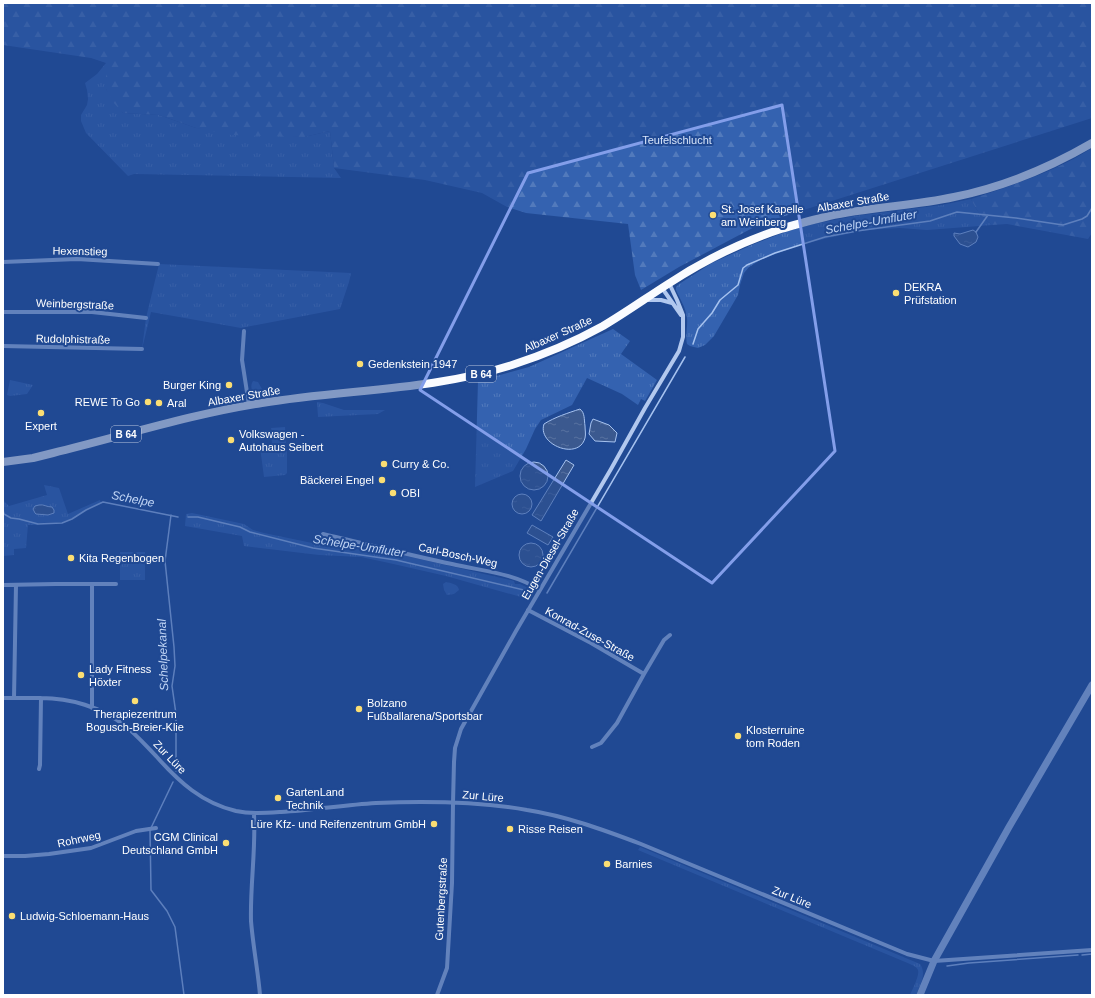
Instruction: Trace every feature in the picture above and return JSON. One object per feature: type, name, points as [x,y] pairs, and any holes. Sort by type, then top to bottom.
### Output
[{"type":"main road","name":"Albaxer Straße","points":[[3,462],[46,455],[176,420],[249,405],[431,384],[490,372],[529,360],[567,344],[603,326],[665,286],[718,255],[778,230],[830,216],[939,200],[988,189],[1040,170],[1060,161],[1092,143]]},
{"type":"street","name":"Hexenstieg","points":[[3,262],[77,259],[158,264]]},
{"type":"street","points":[[665,286],[672,303],[684,321]]},
{"type":"street","name":"Eugen-Diesel-Straße","points":[[453,803],[455,748],[461,729],[528,610],[679,351],[683,337],[684,321],[681,309],[665,286]]},
{"type":"street","points":[[644,300],[660,300],[672,303]]},
{"type":"street","name":"Weinbergstraße","points":[[3,312],[92,312],[146,318]]},
{"type":"street","points":[[244,331],[242,360],[249,405]]},
{"type":"street","name":"Rudolphistraße","points":[[3,346],[142,349]]},
{"type":"street","name":"Carl-Bosch-Weg","points":[[324,534],[502,574],[525,581],[540,590]]},
{"type":"street","points":[[3,585],[116,584]]},
{"type":"street","points":[[14,698],[16,585]]},
{"type":"street","points":[[92,585],[92,708]]},
{"type":"street","name":"Konrad-Zuse-Straße","points":[[528,610],[597,646],[644,674]]},
{"type":"street","name":"Konrad-Zuse-Straße","points":[[592,748],[601,743],[617,723],[664,640],[670,635]]},
{"type":"street","points":[[920,995],[934,961],[1009,827],[1092,685]]},
{"type":"street","name":"Zur Lüre","points":[[3,698],[41,698],[74,701],[103,712],[124,725],[173,774],[196,794],[205,800],[236,811],[254,814],[380,803],[453,803],[493,805],[527,810],[567,819],[601,829],[641,844],[907,954],[934,961],[1092,950]]},
{"type":"street","points":[[39,769],[41,698]]},
{"type":"street","name":"Gutenbergstraße","points":[[437,995],[447,968],[452,883],[453,803]]},
{"type":"street","points":[[254,814],[251,922],[260,995]]},
{"type":"street","name":"Rohrweg","points":[[3,856],[25,856],[91,848],[136,831],[156,828]]},
{"type":"highlighted area","points":[[782,105],[835,451],[712,583],[420,390],[528,173]]},
{"type":"green space","name":"Teufelschlucht","points":[[3,3],[1092,3],[1092,118],[760,224],[679,267],[641,290],[635,275],[628,224],[526,213],[507,207],[482,193],[425,180],[334,168],[330,131],[304,137],[231,135],[196,128],[159,115],[123,113],[113,102],[106,89],[106,63],[91,58],[3,45]]},
{"type":"green space","points":[[106,63],[106,89],[123,113],[159,115],[196,128],[304,137],[330,131],[334,168],[341,178],[134,174],[128,176],[86,133],[81,121],[81,115],[87,105],[88,99],[85,83],[97,74]]},
{"type":"green space","points":[[1092,148],[1092,233],[1088,239],[1007,224],[992,225],[980,214],[971,199],[1048,171],[1078,157]]},
{"type":"green space","points":[[971,199],[980,214],[992,225],[927,230],[900,228],[866,230],[800,245],[762,259],[749,267],[744,273],[738,295],[714,336],[705,345],[698,348],[687,344],[686,314],[676,287],[712,263],[785,232],[814,224],[854,216],[942,205]]},
{"type":"green space","points":[[159,264],[351,273],[340,309],[241,328],[151,312],[142,349],[146,318]]},
{"type":"green space","points":[[613,329],[630,341],[621,354],[657,380],[645,401],[641,399],[638,405],[622,394],[587,378],[572,405],[541,420],[513,471],[475,487],[478,381],[529,367]]},
{"type":"green space","points":[[10,380],[33,385],[27,394],[10,396],[7,395]]},
{"type":"green space","points":[[253,381],[258,382],[262,389],[268,393],[262,397],[255,394],[251,387]]},
{"type":"green space","points":[[317,402],[344,410],[385,410],[378,414],[318,417]]},
{"type":"green space","points":[[285,427],[286,443],[272,444],[271,428]]},
{"type":"green space","points":[[287,445],[287,473],[285,475],[264,477],[260,447]]},
{"type":"green space","points":[[44,485],[59,488],[68,514],[100,500],[101,503],[89,508],[73,518],[62,522],[28,525],[26,548],[14,549],[14,555],[3,556],[3,500],[9,506],[47,495]]},
{"type":"green space","points":[[192,513],[244,524],[253,530],[264,533],[317,544],[317,539],[326,539],[372,548],[514,581],[515,584],[520,584],[528,588],[528,594],[521,597],[446,576],[361,557],[319,555],[244,546],[242,536],[185,526],[186,514]]},
{"type":"green space","points":[[120,552],[145,552],[145,580],[120,580]]},
{"type":"green space","points":[[446,582],[456,585],[459,590],[454,594],[447,595],[443,584]]},
{"type":"green space","points":[[640,847],[920,964],[923,976],[916,995],[910,995],[917,979],[918,972],[916,967],[638,850]]},
{"type":"water","points":[[973,230],[976,232],[978,237],[976,242],[968,247],[960,244],[954,236],[954,233],[960,234]]},
{"type":"water","points":[[580,409],[584,416],[585,434],[585,438],[581,445],[568,449],[560,448],[552,444],[544,432],[544,424],[557,417]]},
{"type":"water","points":[[593,419],[609,425],[617,433],[615,442],[595,441],[589,434]]},
{"type":"water","points":[[566,460],[574,465],[541,521],[532,515]]},
{"type":"water","points":[[534,462],[540,463],[544,466],[547,470],[547,482],[544,486],[540,489],[534,490],[528,489],[524,486],[521,482],[520,476],[521,470],[524,466],[528,463]]},
{"type":"water","points":[[518,494],[526,494],[532,500],[532,508],[526,514],[518,514],[512,508],[512,500]]},
{"type":"water","points":[[39,505],[52,507],[54,513],[48,515],[36,514],[33,509],[35,506]]},
{"type":"water","points":[[532,525],[553,537],[548,545],[527,533]]},
{"type":"water","points":[[531,543],[539,547],[543,555],[539,563],[531,567],[523,563],[519,555],[523,547]]},
{"type":"waterway","name":"Schelpe-Umfluter","points":[[693,344],[698,329],[712,313],[720,300],[738,285],[743,268],[775,253],[825,237],[930,221],[957,212],[1016,218],[1063,225],[1082,219],[1087,216],[1092,208]]},
{"type":"waterway","points":[[976,232],[988,215]]},
{"type":"waterway","name":"Schelpe-Umfluter","points":[[547,593],[685,357]]},
{"type":"waterway","name":"Schelpe","points":[[3,510],[4,514],[11,518],[38,524],[62,523],[103,502],[178,517]]},
{"type":"waterway","name":"Schelpekanal","points":[[171,515],[165,561],[175,666],[172,686],[176,714],[176,771]]},
{"type":"waterway","name":"Schelpe-Umfluter","points":[[188,517],[198,517],[240,527],[250,532],[313,548],[396,560],[528,591]]},
{"type":"waterway","name":"Schelpekanal","points":[[173,782],[150,830],[151,890],[167,911],[175,927],[184,995]]},
{"type":"waterway","points":[[1082,955],[1092,954]]},
{"type":"waterway","points":[[947,966],[1078,955]]},
{"type":"place","name":"St. Josef Kapelle am Weinberg","points":[[713,215]]},
{"type":"place","name":"DEKRA Prüfstation","points":[[896,293]]},
{"type":"place","name":"Gedenkstein 1947","points":[[360,364]]},
{"type":"place","name":"Burger King","points":[[229,385]]},
{"type":"place","name":"REWE To Go","points":[[148,402]]},
{"type":"place","name":"Aral","points":[[159,403]]},
{"type":"place","name":"Expert","points":[[41,413]]},
{"type":"place","name":"Volkswagen - Autohaus Seibert","points":[[231,440]]},
{"type":"place","name":"Curry & Co.","points":[[384,464]]},
{"type":"place","name":"Bäckerei Engel","points":[[382,480]]},
{"type":"place","name":"OBI","points":[[393,493]]},
{"type":"place","name":"Kita Regenbogen","points":[[71,558]]},
{"type":"place","name":"Lady Fitness Höxter","points":[[81,675]]},
{"type":"place","name":"Therapiezentrum Bogusch-Breier-Klie","points":[[135,701]]},
{"type":"place","name":"Bolzano Fußballarena/Sportsbar","points":[[359,709]]},
{"type":"place","name":"Klosterruine tom Roden","points":[[738,736]]},
{"type":"place","name":"GartenLand Technik","points":[[278,798]]},
{"type":"place","name":"Lüre Kfz- und Reifenzentrum GmbH","points":[[434,824]]},
{"type":"place","name":"Risse Reisen","points":[[510,829]]},
{"type":"place","name":"CGM Clinical Deutschland GmbH","points":[[226,843]]},
{"type":"place","name":"Barnies","points":[[607,864]]},
{"type":"place","name":"Ludwig-Schloemann-Haus","points":[[12,916]]}]
